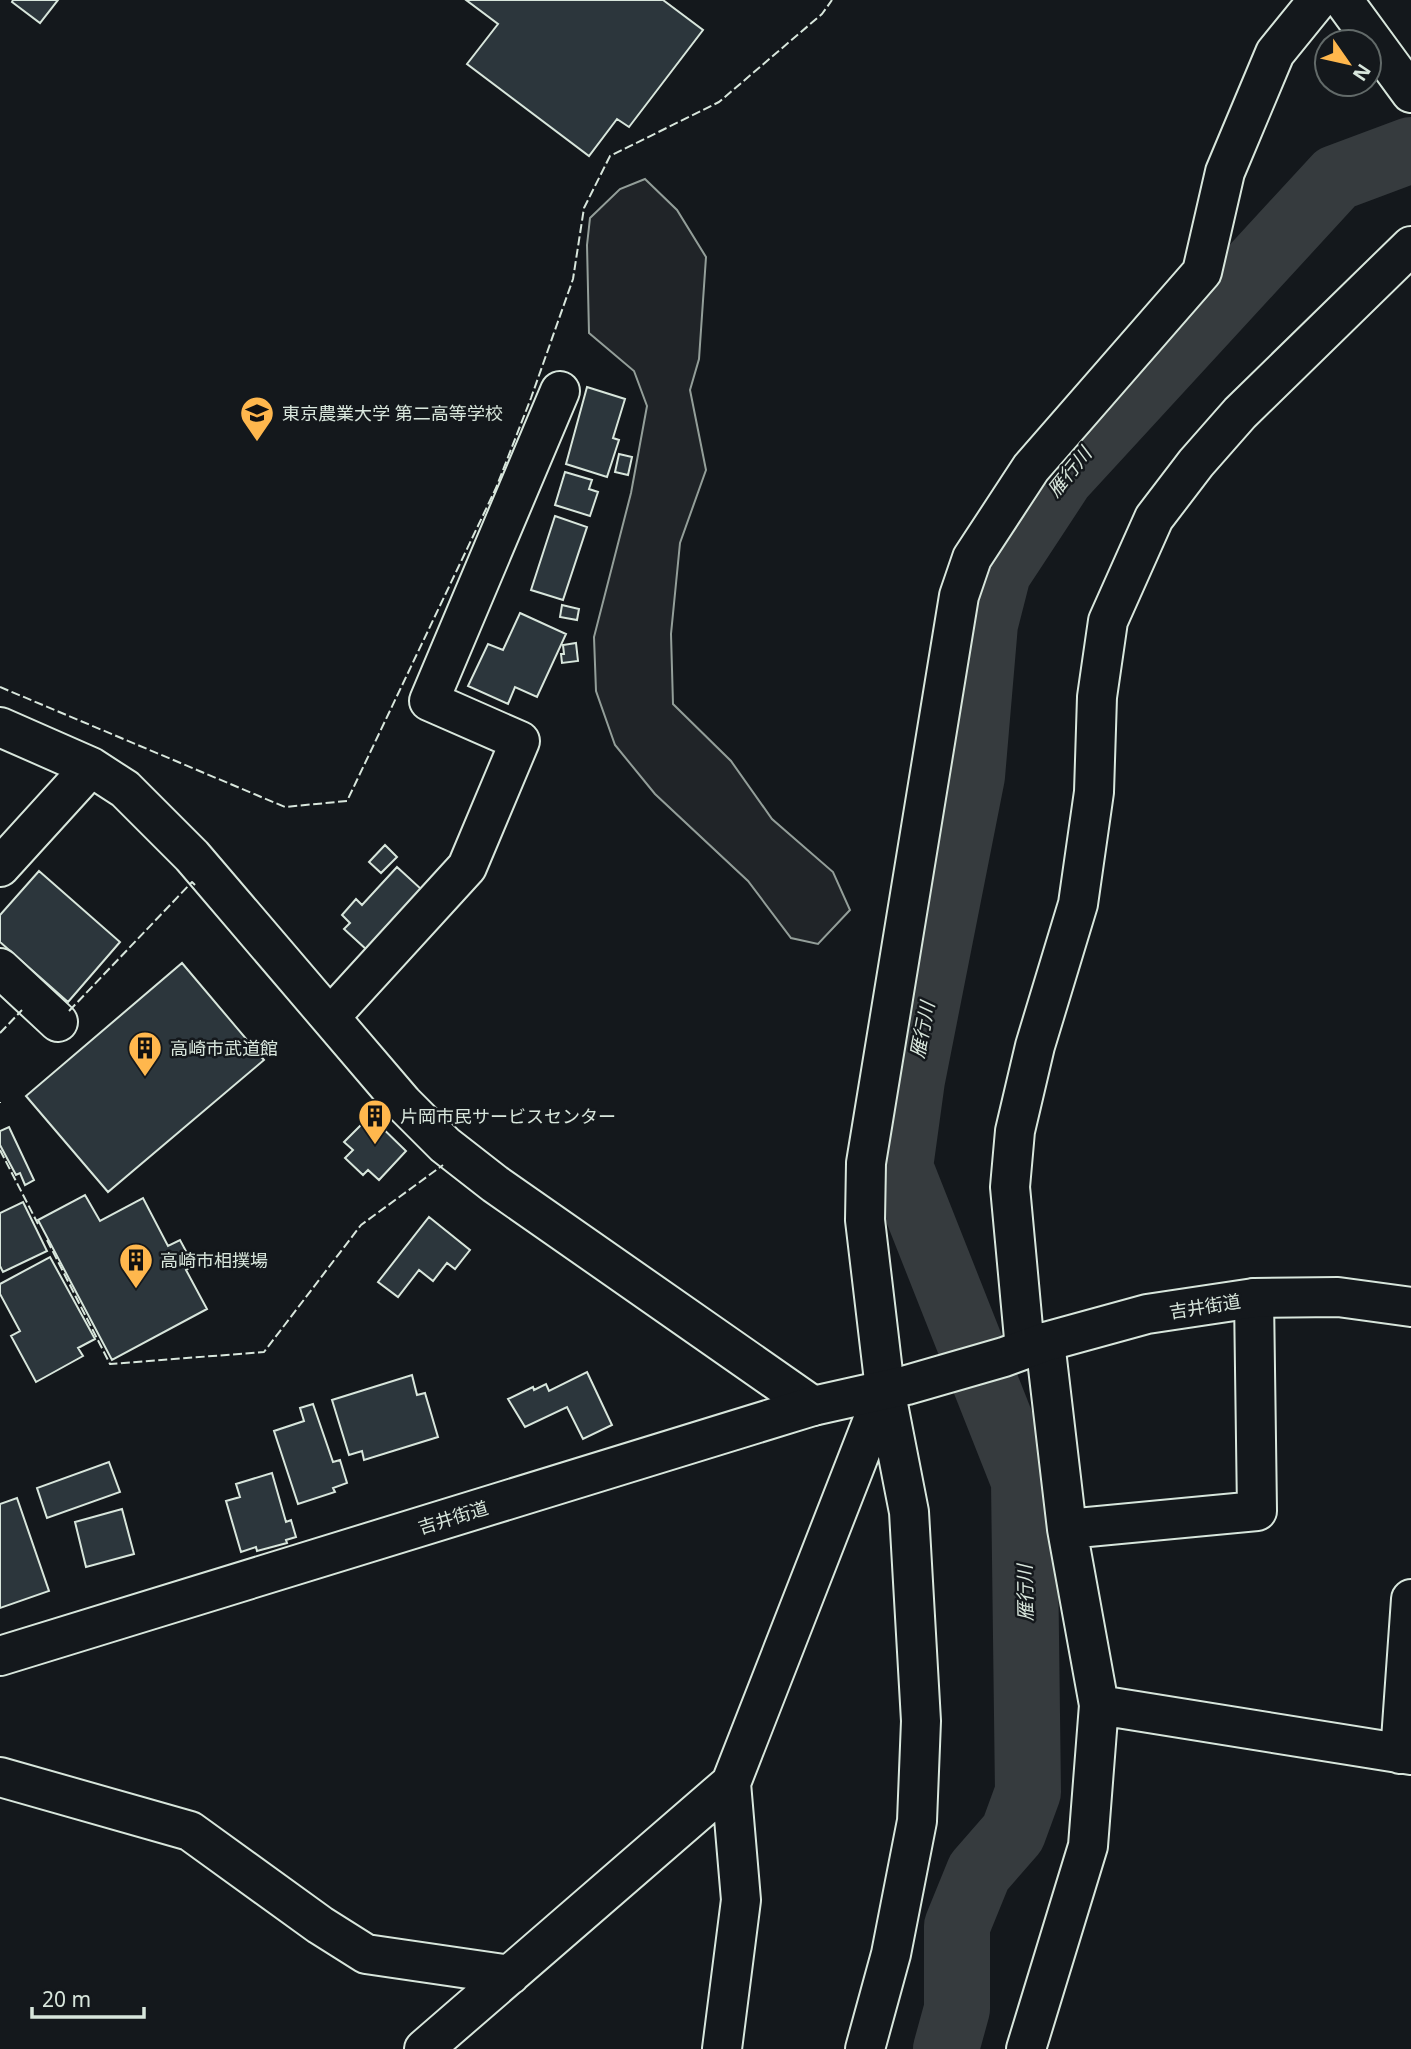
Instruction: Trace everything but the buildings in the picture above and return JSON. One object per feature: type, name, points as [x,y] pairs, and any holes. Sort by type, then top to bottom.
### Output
[{"type":"street","points":[[865,2049],[891,1954],[917,1821],[921,1721],[909,1511],[896,1387],[865,1220],[866,1163],[959,596],[972,558],[1031,468],[1202,272],[1225,172],[1275,53],[1318,0]]},
{"type":"street","points":[[1343,0],[1405,85]]},
{"type":"street","points":[[1026,2049],[1088,1846],[1099,1705],[1067,1529],[1025,1349],[1010,1187],[1015,1131],[1035,1046],[1078,904],[1094,792],[1097,697],[1108,621],[1154,517],[1196,463],[1240,413],[1411,246]]},
{"type":"street","points":[[330,1017],[467,867],[520,741],[429,701],[560,391]]},
{"type":"street","points":[[0,727],[91,767],[125,789],[192,856],[403,1103],[445,1145],[495,1184],[813,1406]]},
{"type":"street","points":[[0,867],[91,767]]},
{"type":"street","points":[[0,968],[58,1022]]},
{"type":"street","name":"吉井街道","points":[[0,1656],[813,1406],[896,1387],[1147,1314],[1254,1298],[1338,1297],[1411,1307]]},
{"type":"street","points":[[1067,1529],[1257,1511],[1254,1298]]},
{"type":"street","points":[[435,2046],[510,1975],[731,1783],[896,1387]]},
{"type":"street","points":[[1099,1705],[1405,1754],[1411,1599]]},
{"type":"street","points":[[0,1777],[190,1831],[320,1925],[366,1954],[510,1975]]},
{"type":"street","points":[[722,2049],[741,1900],[731,1783]]},
{"type":"shaded area","points":[[645,179],[677,210],[706,257],[699,359],[690,390],[706,470],[680,543],[671,634],[673,704],[731,761],[772,819],[833,872],[850,910],[818,944],[791,938],[748,881],[655,794],[615,745],[596,691],[594,637],[631,493],[647,406],[634,371],[589,333],[587,245],[590,218],[620,189]]},
{"type":"waterway","name":"雁行川","points":[[946,2049],[957,2009],[957,1926],[979,1872],[1013,1833],[1028,1792],[1024,1481],[900,1167],[912,1080],[972,776],[985,624],[998,573],[1061,477],[1336,178],[1411,150]]},
{"type":"fence","points":[[0,687],[285,807],[347,801],[496,488],[573,279],[584,208],[610,156],[719,102],[822,14],[832,0]]},
{"type":"fence","points":[[69,1011],[192,882],[195,885]]},
{"type":"fence","points":[[0,1033],[22,1010]]},
{"type":"fence","points":[[0,1150],[38,1224]]},
{"type":"fence","points":[[47,1240],[110,1364],[264,1352],[361,1225],[443,1165]]},
{"type":"place","name":"東京農業大学 第二高等学校","points":[[257,443]]},
{"type":"place","name":"高崎市武道館","points":[[145,1078]]},
{"type":"place","name":"片岡市民サービスセンター","points":[[375,1146]]},
{"type":"place","name":"高崎市相撲場","points":[[136,1290]]}]
